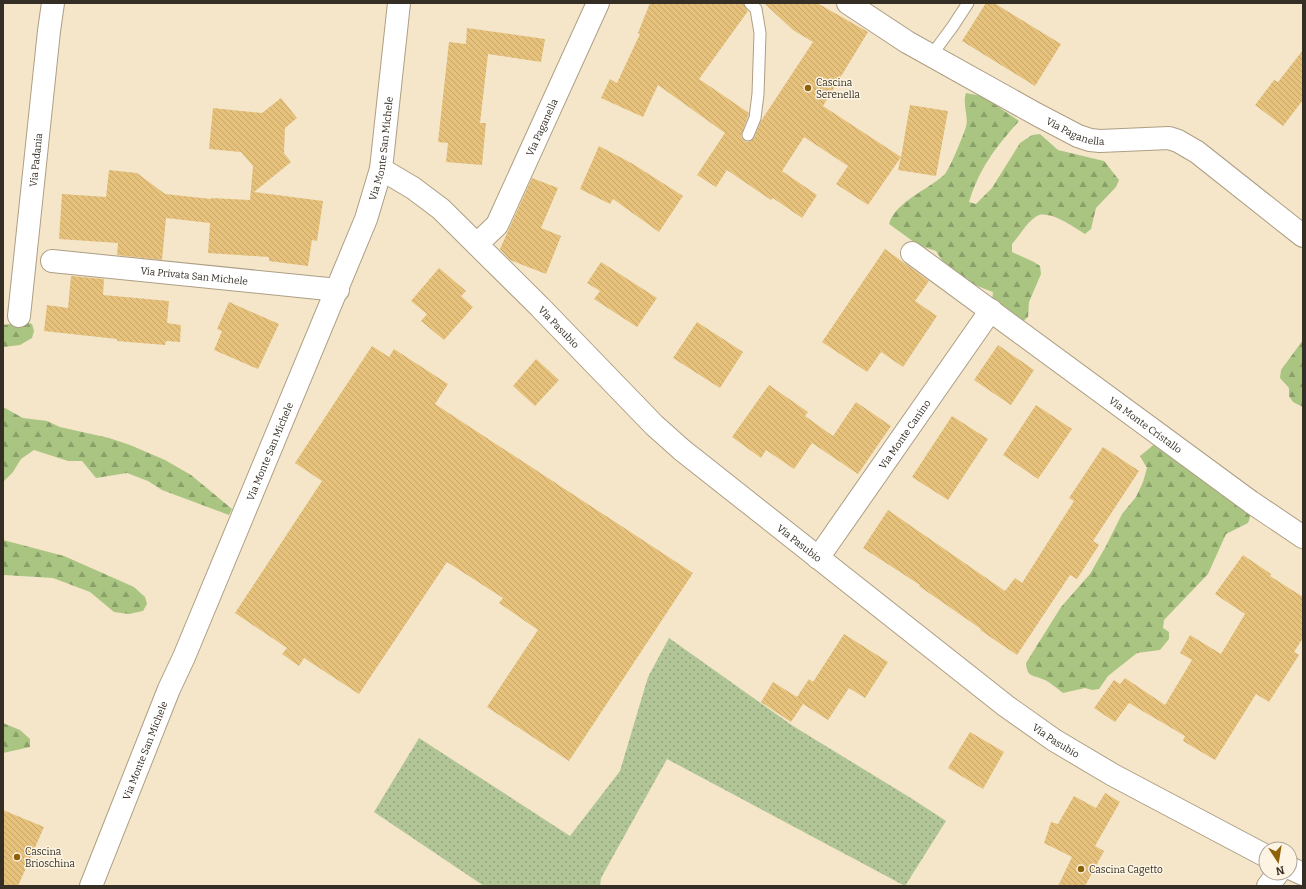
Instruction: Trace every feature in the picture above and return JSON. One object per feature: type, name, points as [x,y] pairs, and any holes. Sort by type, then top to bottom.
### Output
[{"type":"street","name":"Via Padania","points":[[19,316],[48,31],[53,3]]},
{"type":"street","name":"Via Monte San Michele","points":[[91,886],[169,689],[184,657],[338,290],[366,219],[381,169],[399,3]]},
{"type":"street","name":"Via Paganella","points":[[476,244],[497,224],[598,3]]},
{"type":"street","name":"Via Paganella","points":[[848,3],[931,56],[1078,136],[1090,140],[1100,141],[1158,138],[1169,138],[1178,141],[1197,152],[1303,236]]},
{"type":"street","name":"Via Pasubio","points":[[381,169],[402,181],[431,201],[540,307],[654,425],[682,450],[1006,706],[1054,740],[1113,775],[1258,852]]},
{"type":"street","name":"Via Monte Cristallo","points":[[912,253],[1245,498],[1303,537]]},
{"type":"street","name":"Via Privata San Michele","points":[[52,261],[338,290]]},
{"type":"street","name":"Via Monte Canino","points":[[818,558],[991,310]]},
{"type":"lane","points":[[748,135],[755,118],[758,94],[760,32],[756,9],[750,3]]},
{"type":"lane","points":[[931,56],[968,3]]},
{"type":"green space","points":[[966,93],[982,96],[1019,121],[989,158],[978,178],[969,202],[976,204],[992,188],[1020,143],[1032,135],[1040,134],[1058,150],[1104,161],[1119,180],[1116,187],[1096,208],[1091,229],[1085,234],[1062,220],[1048,215],[1042,215],[1037,216],[1030,222],[1012,244],[1012,252],[1040,266],[1041,274],[1029,302],[1028,317],[1016,327],[991,310],[993,292],[972,284],[943,277],[943,262],[936,251],[918,245],[889,224],[892,216],[898,209],[913,196],[938,180],[944,175],[949,167],[967,123],[965,102]]},
{"type":"green space","points":[[24,322],[32,324],[34,331],[32,338],[20,345],[3,347],[3,325]]},
{"type":"green space","points":[[1303,340],[1303,407],[1293,402],[1289,396],[1289,388],[1280,378],[1281,370]]},
{"type":"green space","points":[[3,407],[23,418],[47,421],[60,427],[109,438],[165,460],[191,475],[232,509],[229,515],[162,490],[148,481],[127,473],[96,478],[82,461],[68,461],[34,450],[21,459],[13,472],[3,482]]},
{"type":"green space","points":[[1156,443],[1247,503],[1250,517],[1248,523],[1226,534],[1208,574],[1164,620],[1163,628],[1169,632],[1169,639],[1160,650],[1137,653],[1108,676],[1099,689],[1092,690],[1085,688],[1063,693],[1047,681],[1030,674],[1026,663],[1061,607],[1090,574],[1122,514],[1136,497],[1143,482],[1147,468],[1140,456]]},
{"type":"green space","points":[[3,540],[64,556],[134,587],[145,597],[147,604],[143,611],[129,614],[114,612],[90,592],[53,578],[4,575]]},
{"type":"green space","points":[[669,638],[793,726],[946,821],[905,886],[667,759],[601,878],[600,886],[484,886],[374,812],[419,738],[570,836],[620,771],[648,677]]},
{"type":"green space","points":[[3,723],[20,730],[30,739],[30,747],[3,753]]},
{"type":"building","points":[[650,3],[743,3],[748,11],[699,79],[749,113],[741,136],[746,142],[749,142],[754,138],[761,121],[813,42],[793,30],[764,3],[817,3],[868,32],[823,106],[901,157],[868,205],[836,184],[848,166],[804,137],[782,171],[817,195],[802,218],[773,198],[771,200],[727,170],[716,187],[697,175],[725,133],[658,85],[643,117],[601,98],[610,79],[617,83],[640,34],[638,33]]},
{"type":"building","points":[[986,3],[994,3],[1061,44],[1035,86],[962,41]]},
{"type":"building","points":[[467,28],[545,39],[541,62],[488,54],[480,123],[486,123],[482,165],[446,162],[448,143],[438,142],[449,42],[466,44]]},
{"type":"building","points":[[1303,50],[1303,100],[1283,126],[1255,105],[1274,80],[1278,82]]},
{"type":"building","points":[[281,98],[297,118],[285,128],[284,153],[291,162],[254,192],[323,201],[317,241],[312,240],[308,266],[269,261],[269,257],[208,253],[210,223],[166,218],[162,260],[117,255],[118,243],[59,239],[62,194],[106,197],[109,170],[137,173],[165,194],[211,199],[250,200],[253,166],[241,152],[209,149],[213,108],[262,113]]},
{"type":"building","points":[[910,105],[948,111],[936,176],[898,170]]},
{"type":"building","points":[[599,146],[633,164],[683,196],[659,232],[613,199],[610,204],[580,189]]},
{"type":"building","points":[[532,178],[558,188],[541,228],[561,236],[546,274],[510,260],[500,249]]},
{"type":"building","points":[[885,249],[929,281],[915,301],[937,316],[903,367],[881,352],[867,372],[822,342]]},
{"type":"building","points":[[601,262],[657,298],[637,327],[594,299],[600,291],[587,283]]},
{"type":"building","points":[[439,268],[466,291],[461,296],[473,307],[444,340],[421,321],[427,314],[411,301]]},
{"type":"building","points":[[71,276],[104,279],[103,295],[169,301],[167,323],[181,325],[180,342],[166,341],[165,345],[117,341],[117,339],[44,331],[47,305],[68,308]]},
{"type":"building","points":[[229,302],[279,324],[258,369],[214,350],[222,331],[217,329]]},
{"type":"building","points":[[697,322],[743,352],[720,388],[673,358]]},
{"type":"building","points":[[998,345],[1034,370],[1011,405],[974,380]]},
{"type":"building","points":[[372,346],[389,357],[394,349],[448,384],[435,404],[693,573],[569,761],[487,707],[538,630],[499,603],[503,598],[447,562],[359,694],[304,658],[299,666],[282,654],[287,648],[235,613],[322,481],[295,463]]},
{"type":"building","points":[[536,359],[559,380],[535,406],[513,386]]},
{"type":"building","points":[[769,385],[808,412],[805,416],[833,436],[856,402],[891,426],[858,474],[812,443],[794,469],[766,450],[761,458],[732,437]]},
{"type":"building","points":[[1036,405],[1072,429],[1038,479],[1003,455]]},
{"type":"building","points":[[952,416],[988,439],[948,500],[912,477]]},
{"type":"building","points":[[1103,447],[1139,471],[1093,541],[1099,545],[1077,579],[1070,575],[1017,655],[919,586],[920,585],[863,548],[888,510],[1005,591],[1015,578],[1022,583],[1074,501],[1069,498]]},
{"type":"building","points":[[1243,555],[1271,574],[1270,576],[1303,597],[1303,638],[1294,652],[1299,655],[1269,702],[1256,694],[1215,760],[1183,741],[1185,736],[1129,703],[1115,722],[1094,708],[1114,680],[1120,684],[1125,678],[1165,705],[1192,660],[1180,653],[1190,635],[1221,654],[1245,614],[1215,594]]},
{"type":"building","points":[[844,634],[888,662],[865,698],[849,688],[828,720],[803,704],[791,722],[761,702],[773,682],[797,697],[809,679],[813,682]]},
{"type":"building","points":[[970,732],[1004,752],[983,789],[948,768]]},
{"type":"building","points":[[1105,793],[1120,802],[1095,846],[1104,851],[1085,886],[1058,886],[1072,857],[1044,843],[1051,822],[1058,824],[1074,796],[1096,808]]},
{"type":"building","name":"Cascina Brioschina","points":[[3,810],[44,827],[18,886],[3,886]]},
{"type":"place","name":"Cascina Serenella","points":[[808,88]]},
{"type":"place","name":"Cascina Brioschina","points":[[17,857]]},
{"type":"place","name":"Cascina Cagetto","points":[[1081,869]]}]
